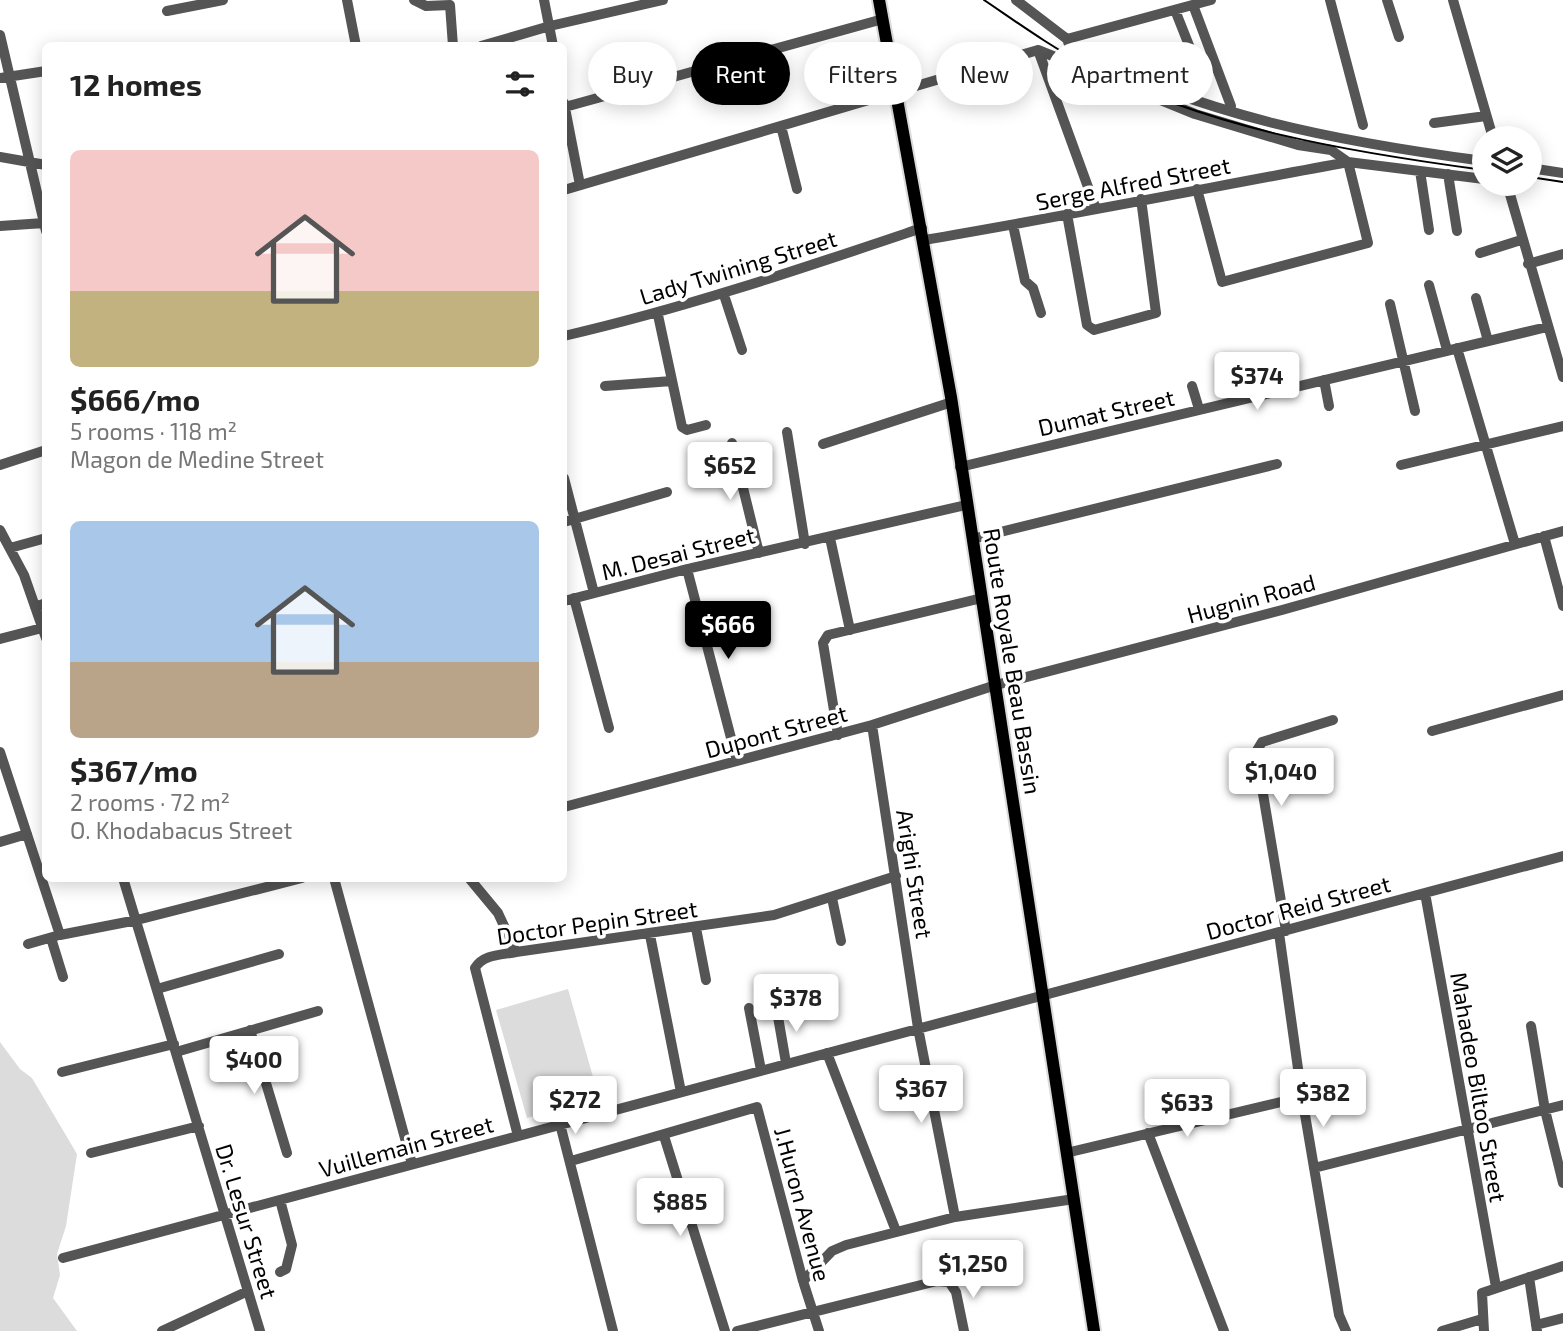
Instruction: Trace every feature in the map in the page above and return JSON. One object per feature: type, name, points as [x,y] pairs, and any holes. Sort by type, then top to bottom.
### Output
[{"type":"main road","name":"Route Royale Beau Bassin","points":[[879,0],[888,42]]},
{"type":"main road","name":"Route Royale Beau Bassin","points":[[900,105],[952,402],[1094,1331]]},
{"type":"street","points":[[167,11],[223,0]]},
{"type":"street","points":[[347,0],[354,42]]},
{"type":"street","points":[[414,0],[426,6],[450,5],[453,42]]},
{"type":"street","points":[[544,0],[552,42]]},
{"type":"street","points":[[495,42],[661,0]]},
{"type":"street","points":[[1018,2],[1034,0]]},
{"type":"street","points":[[1067,39],[1211,0]]},
{"type":"street","points":[[1330,0],[1363,125]]},
{"type":"street","points":[[1387,0],[1399,37]]},
{"type":"street","points":[[1452,0],[1489,126]]},
{"type":"street","points":[[1018,2],[1067,39],[1070,47],[1146,84],[1256,120],[1388,148],[1472,159]]},
{"type":"street","points":[[1193,5],[1231,106]]},
{"type":"street","points":[[1175,10],[1188,42]]},
{"type":"street","points":[[567,103],[883,19]]},
{"type":"street","points":[[0,35],[5,77],[42,214]]},
{"type":"street","points":[[1038,50],[1096,209]]},
{"type":"street","points":[[922,83],[1038,50],[1172,106],[1298,145],[1331,150],[1348,162],[1472,177]]},
{"type":"street","points":[[5,77],[42,72]]},
{"type":"street","points":[[567,189],[849,105]]},
{"type":"street","points":[[1434,123],[1486,116]]},
{"type":"street","points":[[567,119],[580,185]]},
{"type":"street","points":[[781,126],[797,189]]},
{"type":"street","points":[[0,157],[42,164]]},
{"type":"street","points":[[1197,190],[1219,276],[1222,282],[1226,283],[1368,243],[1348,162]]},
{"type":"street","name":"Serge Alfred Street","points":[[923,234],[1013,225],[1348,162]]},
{"type":"street","points":[[1542,170],[1563,173]]},
{"type":"street","points":[[1420,171],[1429,230]]},
{"type":"street","points":[[1448,174],[1457,231]]},
{"type":"street","points":[[1510,196],[1563,377]]},
{"type":"street","points":[[1067,214],[1087,325],[1094,330],[1156,313],[1140,199]]},
{"type":"street","points":[[1013,225],[1025,281],[1034,291],[1041,313]]},
{"type":"street","points":[[0,226],[42,227]]},
{"type":"street","name":"Lady Twining Street","points":[[567,335],[658,314],[923,234]]},
{"type":"street","points":[[1480,253],[1521,240]]},
{"type":"street","points":[[1528,264],[1563,254]]},
{"type":"street","points":[[1429,285],[1487,444],[1515,544]]},
{"type":"street","points":[[724,295],[742,350]]},
{"type":"street","points":[[1475,298],[1488,341]]},
{"type":"street","points":[[1390,304],[1415,411]]},
{"type":"street","points":[[658,314],[682,427],[687,430],[706,425]]},
{"type":"street","name":"Dumat Street","points":[[960,467],[1547,327]]},
{"type":"street","points":[[1324,380],[1329,406]]},
{"type":"street","points":[[605,386],[672,381]]},
{"type":"street","points":[[1192,386],[1199,409]]},
{"type":"street","points":[[823,444],[952,402]]},
{"type":"street","points":[[1401,465],[1563,426]]},
{"type":"street","points":[[788,432],[805,544]]},
{"type":"street","points":[[732,443],[759,553]]},
{"type":"street","points":[[0,465],[42,451]]},
{"type":"street","points":[[972,539],[1277,464]]},
{"type":"street","points":[[594,593],[568,521],[667,492]]},
{"type":"street","name":"M. Desai Street","points":[[567,600],[687,569],[966,505]]},
{"type":"street","points":[[0,530],[40,605]]},
{"type":"street","points":[[1563,531],[1544,536],[1563,606]]},
{"type":"street","name":"Hugnin Road","points":[[996,685],[1282,610],[1544,536]]},
{"type":"street","points":[[830,538],[850,630]]},
{"type":"street","points":[[10,548],[42,539]]},
{"type":"street","points":[[687,569],[737,761]]},
{"type":"street","points":[[575,598],[610,728]]},
{"type":"street","points":[[838,735],[823,643],[828,635],[982,598]]},
{"type":"street","points":[[0,639],[42,633]]},
{"type":"street","name":"Dupont Street","points":[[567,806],[838,735],[996,685]]},
{"type":"street","points":[[1432,731],[1563,695]]},
{"type":"street","points":[[1333,720],[1262,742],[1255,752],[1283,932],[1301,1097],[1339,1315],[1346,1331]]},
{"type":"street","name":"Arighi Street","points":[[872,725],[918,1028],[954,1217]]},
{"type":"street","points":[[0,752],[56,937],[62,977]]},
{"type":"street","points":[[0,842],[27,834]]},
{"type":"street","name":"Doctor Reid Street","points":[[1044,994],[1563,856]]},
{"type":"street","name":"Doctor Pepin Street","points":[[518,1136],[475,968],[485,957],[774,915],[896,876]]},
{"type":"street","name":"Dr. Lesur Street","points":[[124,882],[260,1331]]},
{"type":"street","points":[[28,944],[137,920],[286,882]]},
{"type":"street","points":[[335,882],[412,1164]]},
{"type":"street","points":[[472,882],[498,913],[516,952]]},
{"type":"street","name":"Mahadeo Biltoo Street","points":[[1425,893],[1496,1287]]},
{"type":"street","points":[[832,898],[841,941]]},
{"type":"street","points":[[696,928],[706,980]]},
{"type":"street","points":[[650,935],[681,1092]]},
{"type":"street","points":[[158,989],[279,954]]},
{"type":"street","name":"Vuillemain Street","points":[[64,1258],[1044,994]]},
{"type":"street","points":[[749,1008],[761,1070]]},
{"type":"street","points":[[62,1072],[175,1048],[318,1011]]},
{"type":"street","points":[[777,1011],[786,1063]]},
{"type":"street","points":[[1531,1026],[1545,1110],[1563,1183]]},
{"type":"street","points":[[250,1030],[287,1153]]},
{"type":"street","points":[[827,1052],[896,1231]]},
{"type":"street","points":[[1066,1153],[1301,1097]]},
{"type":"street","points":[[1314,1168],[1563,1105]]},
{"type":"street","name":"J.Huron Avenue","points":[[664,1136],[757,1107],[819,1331]]},
{"type":"street","points":[[560,1124],[613,1331]]},
{"type":"street","points":[[91,1153],[199,1126]]},
{"type":"street","points":[[1148,1133],[1224,1331]]},
{"type":"street","points":[[570,1161],[664,1136],[725,1331]]},
{"type":"street","points":[[803,1281],[832,1251],[896,1231],[954,1217],[1074,1199]]},
{"type":"street","points":[[280,1200],[292,1245],[286,1269],[280,1272]]},
{"type":"street","points":[[1484,1331],[1482,1293],[1563,1266]]},
{"type":"street","points":[[1529,1277],[1536,1328],[1563,1318]]},
{"type":"street","points":[[737,1331],[937,1281],[949,1282],[956,1292],[964,1331]]},
{"type":"street","points":[[162,1331],[248,1291]]},
{"type":"street","points":[[1442,1331],[1482,1319]]},
{"type":"shaded area","points":[[568,989],[599,1098],[527,1118],[496,1010]]},
{"type":"shaded area","points":[[0,1042],[20,1069],[32,1078],[77,1154],[66,1226],[57,1254],[60,1275],[53,1298],[77,1331],[0,1331]]},
{"type":"shaded area","points":[[1004,1250],[1009,1271],[975,1279],[969,1257]]},
{"type":"tram line","points":[[984,0],[1088,66],[1182,106],[1231,122],[1332,146],[1472,168]]},
{"type":"tram line","points":[[1542,179],[1563,182]]}]
